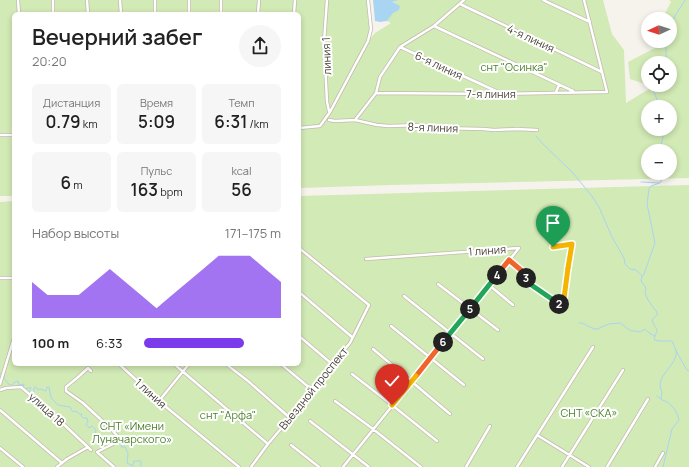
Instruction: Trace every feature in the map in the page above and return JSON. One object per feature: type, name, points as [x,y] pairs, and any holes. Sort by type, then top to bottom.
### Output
[{"type":"street","points":[[18,0],[19,12]]},
{"type":"street","points":[[53,0],[53,12]]},
{"type":"street","points":[[87,0],[88,12]]},
{"type":"street","points":[[120,0],[121,12]]},
{"type":"street","points":[[154,0],[155,12]]},
{"type":"street","points":[[189,0],[189,12]]},
{"type":"street","points":[[220,0],[221,12]]},
{"type":"street","points":[[258,12],[259,0]]},
{"type":"street","points":[[294,12],[295,0]]},
{"type":"street","name":"линия 1","points":[[327,0],[324,42],[330,112]]},
{"type":"street","points":[[301,128],[320,126],[330,112],[368,41],[370,29],[368,0]]},
{"type":"street","points":[[355,120],[376,93],[380,77],[400,47],[434,26],[464,0]]},
{"type":"street","points":[[543,0],[590,22]]},
{"type":"street","points":[[584,0],[602,72]]},
{"type":"street","name":"4-я линия","points":[[460,4],[602,72]]},
{"type":"street","points":[[434,26],[575,92]]},
{"type":"street","name":"6-я линия","points":[[400,47],[501,94]]},
{"type":"street","name":"7-я линия","points":[[376,93],[501,94],[607,92],[602,72]]},
{"type":"street","points":[[556,92],[559,84]]},
{"type":"street","name":"8-я линия","points":[[329,120],[355,120],[389,126],[422,125],[440,128],[537,130]]},
{"type":"street","points":[[0,135],[12,135]]},
{"type":"street","points":[[509,260],[522,271],[530,284],[563,306],[572,244],[553,247]]},
{"type":"street","name":"1 линия","points":[[343,467],[519,248],[366,259]]},
{"type":"street","name":"Въездной проспект","points":[[251,467],[311,389],[350,343],[369,306],[301,250]]},
{"type":"street","points":[[0,278],[12,278]]},
{"type":"street","points":[[438,284],[498,330]]},
{"type":"street","points":[[489,285],[513,305]]},
{"type":"street","points":[[301,294],[352,337]]},
{"type":"street","points":[[404,296],[482,360]]},
{"type":"street","points":[[391,326],[464,385]]},
{"type":"street","points":[[301,338],[332,364]]},
{"type":"street","points":[[0,384],[12,345]]},
{"type":"street","points":[[517,467],[593,348]]},
{"type":"street","points":[[373,349],[450,414]]},
{"type":"street","name":"1 линия","points":[[121,366],[159,401],[240,467]]},
{"type":"street","points":[[176,366],[268,444]]},
{"type":"street","points":[[159,401],[188,366]]},
{"type":"street","points":[[229,366],[290,418]]},
{"type":"street","points":[[283,366],[311,389]]},
{"type":"street","points":[[91,370],[88,368],[66,387],[66,390],[83,403],[123,442]]},
{"type":"street","points":[[562,467],[623,370]]},
{"type":"street","points":[[352,374],[437,441]]},
{"type":"street","name":"улица 18","points":[[0,390],[22,387],[88,447]]},
{"type":"street","points":[[607,467],[648,399]]},
{"type":"street","points":[[335,401],[421,467]]},
{"type":"street","points":[[0,410],[62,463]]},
{"type":"street","points":[[310,421],[369,467]]},
{"type":"street","points":[[466,467],[490,426]]},
{"type":"street","points":[[537,435],[589,467]]},
{"type":"street","points":[[114,467],[97,452],[113,444],[117,437]]},
{"type":"street","points":[[291,445],[319,467]]},
{"type":"street","points":[[57,467],[88,447],[91,450]]},
{"type":"street","points":[[0,448],[23,467]]},
{"type":"street","points":[[655,467],[663,453]]},
{"type":"green space","name":"снт \"Осинка\"","points":[[0,0],[368,0],[371,29],[369,40],[375,33],[391,23],[387,21],[393,12],[399,10],[392,2],[399,0],[603,0],[612,34],[624,50],[626,103],[644,92],[677,92],[677,56],[641,56],[641,83],[630,79],[628,62],[655,48],[677,48],[677,12],[666,12],[671,2],[669,0],[689,0],[689,178],[677,178],[677,144],[641,144],[641,179],[301,188],[301,12],[12,12],[12,196],[0,196]]},
{"type":"green space","points":[[689,185],[689,467],[0,467],[0,202],[12,201],[12,366],[301,366],[301,196]]},
{"type":"water","points":[[373,0],[399,0],[392,2],[400,6],[399,10],[393,13],[387,21],[375,21]]},
{"type":"waterway","points":[[677,13],[685,0]]},
{"type":"waterway","points":[[666,48],[666,56]]},
{"type":"waterway","points":[[654,92],[657,100]]},
{"type":"waterway","points":[[536,136],[573,173],[591,195],[599,207],[612,237],[624,258],[625,264],[630,269],[636,270],[642,276]]},
{"type":"waterway","points":[[661,144],[663,136]]},
{"type":"waterway","points":[[661,180],[661,182],[651,186],[649,189],[647,204],[655,243],[641,281],[646,289],[645,292],[650,303],[657,312],[657,315],[652,320],[657,330],[654,338],[655,340],[672,341],[676,350],[674,361],[663,376],[660,386],[662,392],[661,399],[673,407],[679,420],[672,429],[663,467]]},
{"type":"waterway","points":[[641,182],[659,183]]},
{"type":"waterway","points":[[579,323],[594,329],[609,324],[620,323],[631,331],[640,332],[645,329],[655,336]]},
{"type":"waterway","points":[[676,351],[689,371]]},
{"type":"waterway","points":[[4,375],[4,378],[9,384],[12,385],[18,381],[19,385],[24,384],[23,388],[26,389],[30,387],[31,394],[34,392],[34,388],[36,387],[38,390],[40,389],[46,391],[47,387],[49,387],[51,398],[58,405],[70,407],[72,411],[82,414],[81,416],[83,418],[87,418],[88,422],[86,424],[89,428],[92,426],[96,430],[95,434],[100,435],[100,439],[103,439],[108,443],[110,439],[113,440]]},
{"type":"waterway","points":[[657,396],[661,399]]},
{"type":"waterway","points":[[115,442],[118,445],[120,442],[122,443],[121,447],[125,447],[128,453],[127,463],[133,466],[134,461],[141,461],[141,467]]},
{"type":"route","points":[[392,405],[509,260],[522,271],[530,284],[563,306],[572,244],[553,247]]},
{"type":"park label","name":"СНТ «СКА»","points":[[589,412]]},
{"type":"park label","name":"снт \"Арфа\"","points":[[228,414]]},
{"type":"park label","name":"СНТ «Имени Луначарского»","points":[[132,431]]}]
